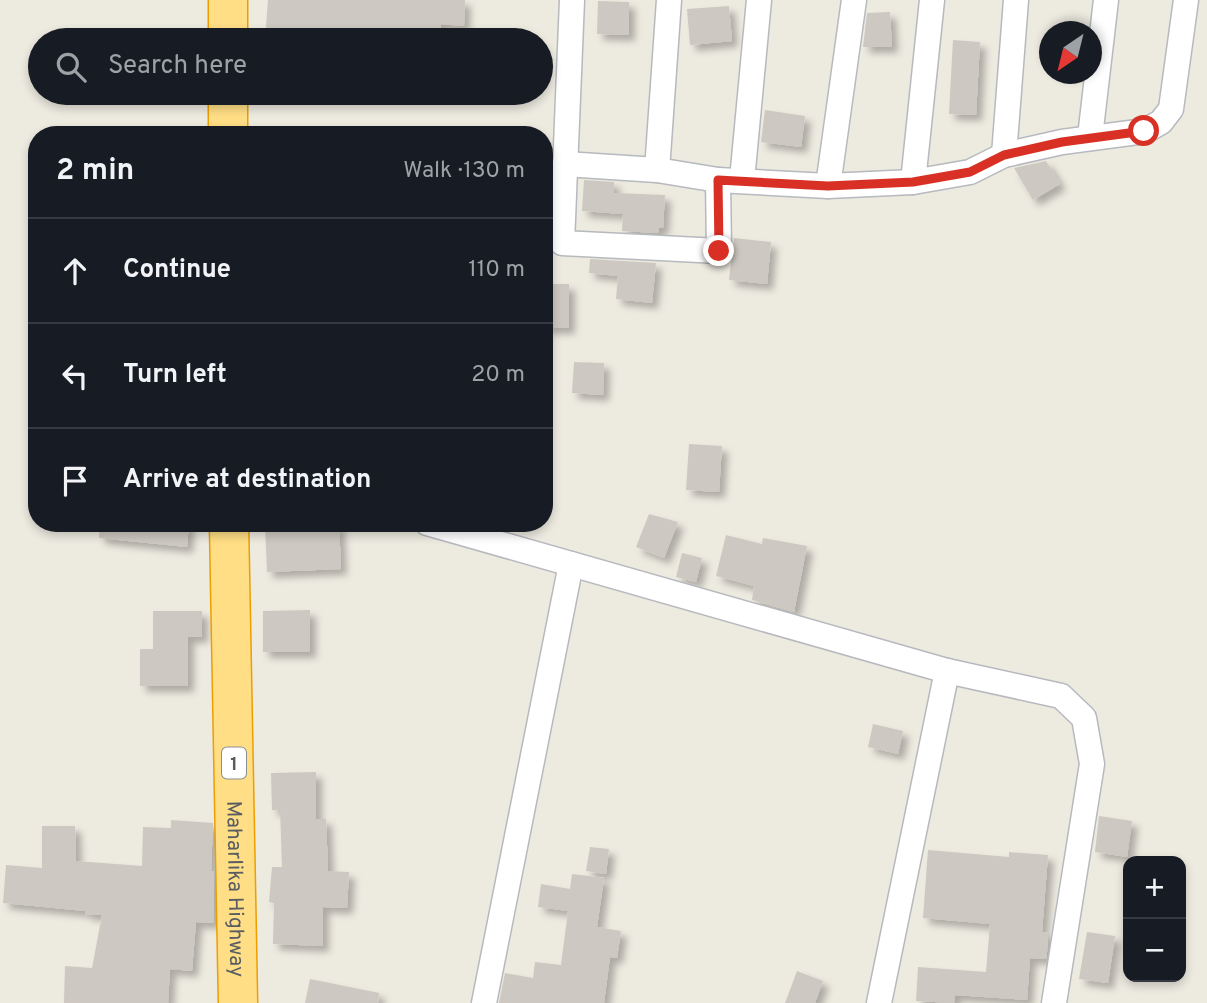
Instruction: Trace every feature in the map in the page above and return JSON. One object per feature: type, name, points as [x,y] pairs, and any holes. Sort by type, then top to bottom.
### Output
[{"type":"highway","points":[[228,0],[228,28]]},
{"type":"highway","points":[[228,105],[228,126]]},
{"type":"highway","name":"Maharlika Highway","points":[[229,532],[239,1003]]},
{"type":"street","points":[[572,0],[562,243],[719,251],[759,0]]},
{"type":"street","points":[[657,170],[669,0]]},
{"type":"street","points":[[828,186],[854,0]]},
{"type":"street","points":[[913,182],[932,0]]},
{"type":"street","points":[[1004,155],[1016,0]]},
{"type":"street","points":[[1090,137],[1106,0]]},
{"type":"street","points":[[565,164],[657,170],[730,180],[828,186],[913,182],[970,172],[1004,155],[1090,137],[1144,131],[1161,122],[1171,109],[1186,0]]},
{"type":"street","points":[[459,532],[947,671],[1062,696],[1084,718],[1092,764],[1054,1003]]},
{"type":"street","points":[[484,1003],[571,564]]},
{"type":"street","points":[[879,1003],[947,671]]},
{"type":"building","points":[[268,0],[465,0],[464,26],[441,24],[441,28],[266,28]]},
{"type":"building","points":[[598,1],[629,2],[629,35],[597,34]]},
{"type":"building","points":[[729,6],[732,41],[690,45],[687,9]]},
{"type":"building","points":[[890,12],[892,47],[863,47],[867,13]]},
{"type":"building","points":[[953,40],[980,42],[976,115],[949,114]]},
{"type":"building","points":[[765,110],[805,116],[801,147],[761,142]]},
{"type":"building","points":[[1046,161],[1060,184],[1033,200],[1014,168]]},
{"type":"building","points":[[584,180],[614,182],[614,193],[665,195],[663,228],[659,228],[658,233],[622,231],[623,214],[582,211]]},
{"type":"building","points":[[734,238],[771,242],[767,284],[729,280]]},
{"type":"building","points":[[590,259],[656,263],[652,303],[616,299],[618,276],[589,273]]},
{"type":"building","points":[[553,284],[569,284],[569,328],[553,328]]},
{"type":"building","points":[[574,362],[604,363],[603,395],[572,393]]},
{"type":"building","points":[[689,444],[722,446],[719,492],[686,490]]},
{"type":"building","points":[[649,514],[678,522],[664,558],[636,547]]},
{"type":"building","points":[[99,532],[188,532],[187,547],[99,538]]},
{"type":"building","points":[[265,532],[339,532],[341,569],[267,572]]},
{"type":"building","points":[[726,535],[762,544],[763,538],[807,546],[794,612],[752,600],[754,586],[716,576]]},
{"type":"building","points":[[682,553],[702,558],[696,582],[676,577]]},
{"type":"building","points":[[310,610],[310,652],[263,652],[263,611]]},
{"type":"building","points":[[153,611],[202,611],[202,637],[188,637],[188,686],[140,686],[140,649],[153,649]]},
{"type":"building","points":[[873,724],[903,731],[898,754],[868,747]]},
{"type":"building","points":[[316,772],[316,819],[326,819],[328,871],[349,872],[347,908],[323,907],[323,946],[273,944],[274,903],[269,902],[272,867],[282,867],[280,810],[272,810],[271,773]]},
{"type":"building","points":[[1099,816],[1132,821],[1127,856],[1095,852]]},
{"type":"building","points":[[171,820],[213,823],[211,871],[214,871],[214,923],[196,922],[192,971],[170,969],[168,1003],[64,1003],[65,966],[92,968],[102,915],[3,903],[6,865],[42,868],[42,826],[75,826],[76,861],[142,866],[143,827],[171,828]]},
{"type":"building","points":[[590,847],[609,849],[606,874],[586,871]]},
{"type":"building","points":[[928,850],[1009,857],[1009,852],[1048,855],[1042,932],[1048,933],[1046,959],[1030,958],[1027,1000],[955,995],[954,1003],[916,1001],[918,967],[986,972],[990,924],[923,918]]},
{"type":"building","points":[[572,874],[604,878],[597,927],[621,931],[617,958],[610,957],[604,1003],[499,1003],[505,973],[533,978],[535,962],[561,965],[568,911],[538,907],[541,884],[570,889]]},
{"type":"building","points":[[1087,932],[1115,936],[1108,983],[1079,979]]},
{"type":"building","points":[[797,971],[823,981],[815,1003],[785,1003]]},
{"type":"building","points":[[310,979],[379,993],[378,1003],[305,1003]]},
{"type":"route","points":[[719,251],[718,180],[828,186],[913,182],[970,172],[1004,155],[1062,142],[1144,131]]}]
